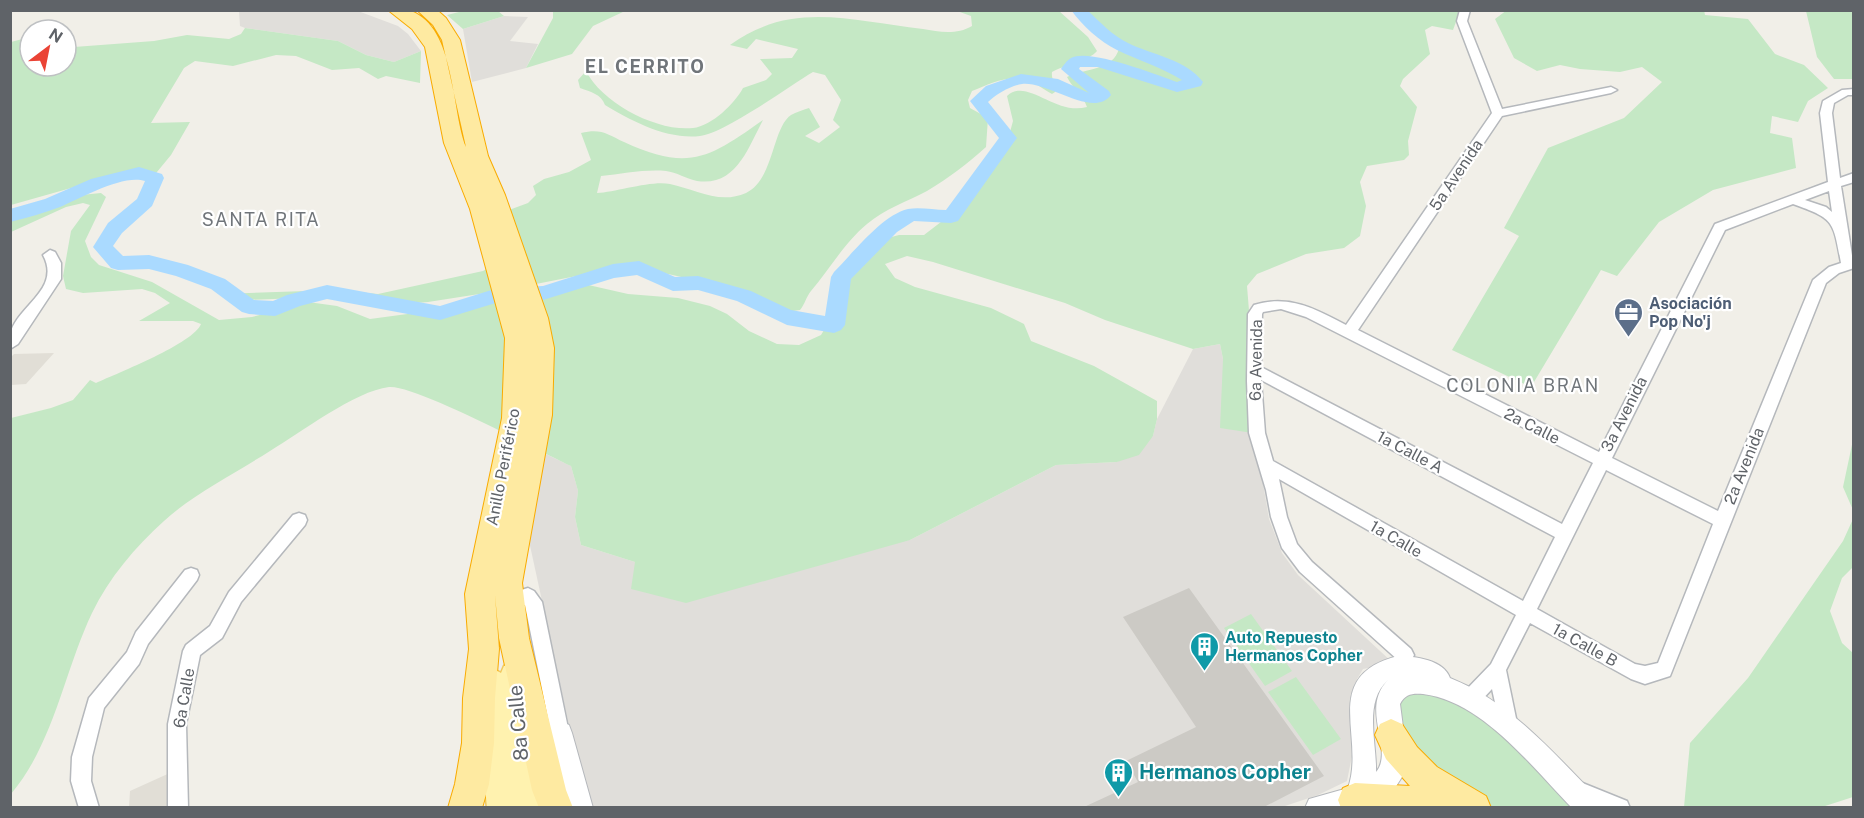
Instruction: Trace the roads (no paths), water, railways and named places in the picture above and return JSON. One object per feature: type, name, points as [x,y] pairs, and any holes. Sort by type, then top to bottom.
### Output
[{"type":"highway","name":"Anillo Periférico","points":[[396,10],[418,24],[428,34],[438,61],[449,76],[494,195],[536,318],[542,348],[539,415],[509,592],[514,638],[548,736],[549,790],[556,807]]},
{"type":"highway","name":"Anillo Periférico","points":[[425,10],[447,31],[454,48],[449,76],[454,143],[481,209],[517,338],[515,418],[480,594],[484,649],[479,698],[478,743],[472,784],[465,807]]},
{"type":"highway","points":[[1391,735],[1404,758],[1422,775],[1474,807]]},
{"type":"highway","points":[[1355,800],[1450,807]]},
{"type":"main road","name":"8a Calle","points":[[514,638],[514,706],[527,807]]},
{"type":"main road","points":[[484,649],[494,706],[503,807]]},
{"type":"street","points":[[1465,10],[1462,21],[1498,113],[1611,90]]},
{"type":"street","points":[[1851,264],[1840,225],[1826,113],[1829,100],[1846,92],[1854,92]]},
{"type":"street","name":"5a Avenida","points":[[1349,332],[1498,113]]},
{"type":"street","name":"3a Avenida","points":[[1460,693],[1497,670],[1600,461],[1720,227],[1854,177]]},
{"type":"street","points":[[1791,199],[1822,210],[1840,225]]},
{"type":"street","points":[[10,344],[33,310],[49,292],[55,262],[50,255]]},
{"type":"street","name":"2a Avenida","points":[[1645,675],[1664,670],[1820,280],[1834,270],[1851,264]]},
{"type":"street","name":"6a Avenida","points":[[1267,465],[1257,434],[1255,314],[1259,308],[1281,303],[1311,313]]},
{"type":"street","name":"2a Calle","points":[[1311,313],[1722,521]]},
{"type":"street","name":"1a Calle A","points":[[1255,370],[1565,534]]},
{"type":"street","points":[[1267,465],[1279,517],[1290,548],[1306,567],[1405,655]]},
{"type":"street","name":"1a Calle","points":[[1267,465],[1526,612]]},
{"type":"street","name":"6a Calle","points":[[178,807],[177,724],[192,651],[216,632],[235,597],[299,520]]},
{"type":"street","points":[[89,807],[81,781],[82,757],[96,704],[133,658],[142,638],[192,574]]},
{"type":"street","name":"Anillo Periférico","points":[[509,592],[528,596],[533,602],[548,736],[580,807]]},
{"type":"street","name":"1a Calle B","points":[[1526,612],[1631,671],[1645,675]]},
{"type":"street","points":[[1355,800],[1364,770],[1361,710],[1366,691],[1374,678],[1387,669],[1396,667],[1415,668],[1435,675],[1509,728],[1590,807]]},
{"type":"street","points":[[1497,670],[1509,728]]},
{"type":"street","points":[[1318,807],[1355,800],[1388,779],[1394,764],[1388,710],[1390,699],[1396,688],[1414,682],[1460,693]]},
{"type":"street","points":[[1570,788],[1620,807]]},
{"type":"waterway","points":[[10,216],[52,203],[98,183],[139,173],[155,178],[145,202],[115,228],[103,247],[118,263],[149,262],[181,270],[218,284],[249,307],[275,309],[294,300],[327,292],[440,313],[498,295],[543,293],[613,271],[639,268],[673,284],[698,283],[744,296],[787,317],[834,325],[841,277],[890,227],[911,215],[951,217],[1008,138],[979,101],[992,90],[1021,79],[1052,83],[1090,99],[1103,95],[1069,69],[1076,62],[1099,62],[1177,87],[1195,82],[1170,65],[1121,46],[1101,32],[1078,10]]},
{"type":"place","name":"Asociación Pop No'j","points":[[1628,338]]},
{"type":"place","name":"Auto Repuesto Hermanos Copher","points":[[1204,672]]},
{"type":"place","name":"Hermanos Copher","points":[[1118,798]]},
{"type":"district","name":"EL CERRITO","points":[[645,66]]},
{"type":"district","name":"SANTA RITA","points":[[261,219]]},
{"type":"district","name":"COLONIA BRAN","points":[[1523,385]]}]
